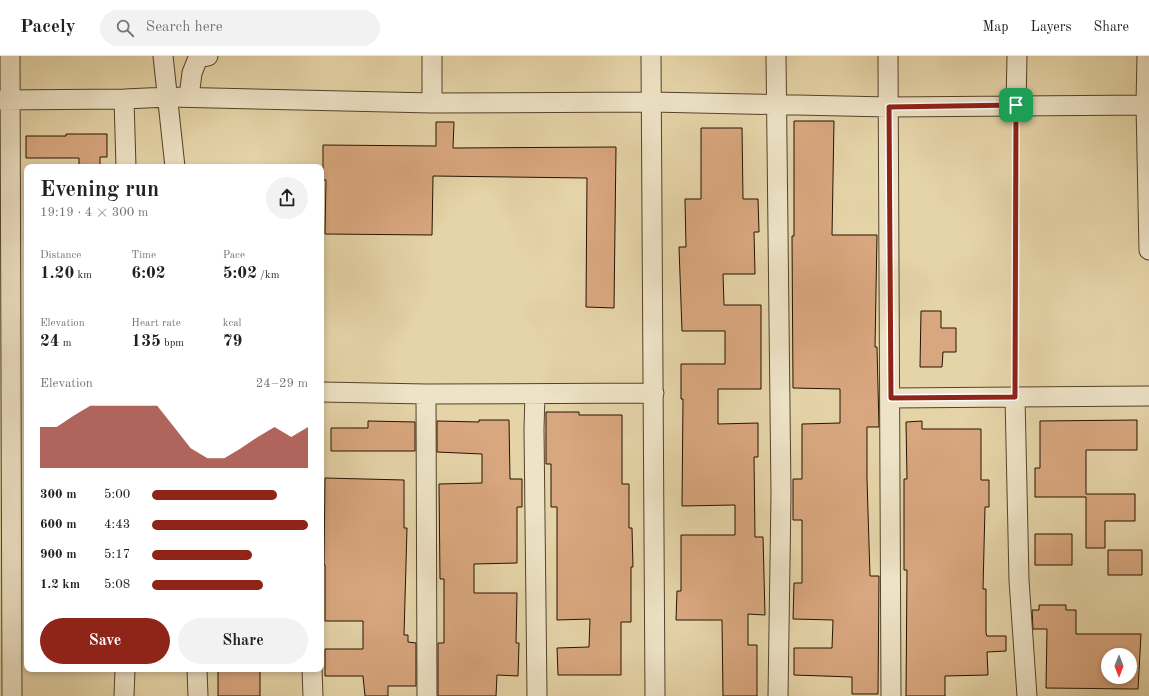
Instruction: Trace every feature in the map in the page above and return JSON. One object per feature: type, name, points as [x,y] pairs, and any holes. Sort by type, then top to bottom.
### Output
[{"type":"street","points":[[10,56],[5,100],[12,696]]},
{"type":"street","points":[[163,56],[169,97],[175,164]]},
{"type":"street","points":[[189,97],[192,73],[198,58],[208,56]]},
{"type":"street","points":[[432,56],[432,103]]},
{"type":"street","points":[[651,56],[655,696]]},
{"type":"street","points":[[776,56],[781,494],[778,696]]},
{"type":"street","points":[[888,56],[891,398],[891,696]]},
{"type":"street","points":[[1016,105],[1017,56]]},
{"type":"street","points":[[1147,56],[1149,250]]},
{"type":"street","points":[[5,100],[189,97],[432,103],[651,102],[889,107],[1148,105]]},
{"type":"street","points":[[124,99],[126,164]]},
{"type":"street","points":[[324,392],[426,394],[654,393]]},
{"type":"street","points":[[426,394],[427,696]]},
{"type":"street","points":[[535,394],[534,429],[537,696]]},
{"type":"street","points":[[891,398],[1149,396]]},
{"type":"street","points":[[1015,397],[1019,580],[1026,696]]},
{"type":"street","points":[[124,672],[124,696]]},
{"type":"street","points":[[197,672],[198,696]]},
{"type":"street","points":[[312,672],[313,696]]},
{"type":"path","points":[[1015,397],[1016,105]]},
{"type":"building","points":[[794,121],[834,121],[832,235],[877,235],[875,347],[877,347],[879,427],[867,427],[867,479],[870,576],[879,576],[878,694],[852,694],[852,677],[794,675],[794,648],[832,648],[833,620],[793,619],[794,583],[802,583],[802,520],[793,520],[793,479],[802,479],[802,424],[840,423],[840,389],[793,388],[792,236],[794,236]]},
{"type":"building","points":[[436,122],[454,122],[453,148],[616,147],[614,308],[586,307],[587,178],[433,176],[432,235],[325,234],[326,180],[324,180],[323,145],[436,146]]},
{"type":"building","points":[[701,128],[742,128],[743,199],[758,199],[759,232],[754,232],[755,274],[723,274],[724,305],[761,305],[761,389],[718,389],[718,424],[758,423],[758,457],[754,457],[755,537],[763,537],[765,615],[748,614],[748,645],[757,645],[757,696],[723,696],[722,620],[676,620],[677,591],[681,591],[681,535],[735,535],[735,505],[682,506],[683,399],[681,399],[681,364],[725,364],[725,331],[682,331],[679,247],[686,247],[685,199],[701,199]]},
{"type":"building","points":[[66,134],[107,134],[107,157],[100,157],[100,164],[79,164],[79,158],[26,158],[26,136],[66,136]]},
{"type":"building","points":[[921,311],[941,311],[941,328],[956,328],[956,352],[943,352],[942,367],[920,367]]},
{"type":"building","points":[[546,412],[579,412],[579,415],[622,415],[622,484],[629,484],[629,528],[632,528],[633,567],[631,567],[631,622],[621,622],[621,675],[558,675],[557,648],[589,647],[590,619],[557,620],[557,507],[551,507],[551,464],[546,464]]},
{"type":"building","points":[[479,420],[509,420],[510,479],[522,479],[522,507],[517,507],[517,563],[474,564],[474,593],[517,593],[516,643],[519,643],[518,676],[497,675],[496,696],[438,696],[438,643],[444,643],[444,579],[440,579],[439,484],[482,483],[482,454],[437,452],[437,421],[479,422]]},
{"type":"building","points":[[1137,420],[1137,450],[1086,450],[1086,494],[1135,494],[1135,521],[1105,521],[1105,548],[1086,548],[1086,497],[1035,497],[1035,468],[1040,468],[1040,421]]},
{"type":"building","points":[[368,421],[415,422],[415,451],[331,451],[331,428],[368,428]]},
{"type":"building","points":[[922,421],[922,429],[981,429],[981,480],[989,480],[989,507],[985,507],[983,589],[986,589],[986,633],[987,636],[1006,636],[1006,651],[987,652],[988,675],[945,676],[945,696],[906,696],[907,570],[904,570],[904,479],[907,479],[906,422]]},
{"type":"building","points":[[325,478],[404,480],[404,528],[407,528],[404,635],[408,635],[408,642],[416,643],[416,686],[388,686],[388,696],[365,696],[363,676],[325,676],[325,649],[363,649],[363,621],[325,621]]},
{"type":"building","points":[[1035,534],[1072,534],[1072,565],[1035,565]]},
{"type":"building","points":[[1108,550],[1142,550],[1142,575],[1108,575]]},
{"type":"building","points":[[1039,605],[1066,605],[1066,610],[1076,610],[1076,634],[1141,634],[1138,689],[1046,688],[1047,629],[1033,629],[1032,610],[1039,610]]},
{"type":"building","points":[[218,672],[260,672],[260,696],[218,696]]},
{"type":"route","points":[[1016,105],[1015,397],[891,398],[889,107],[1016,105]]}]
